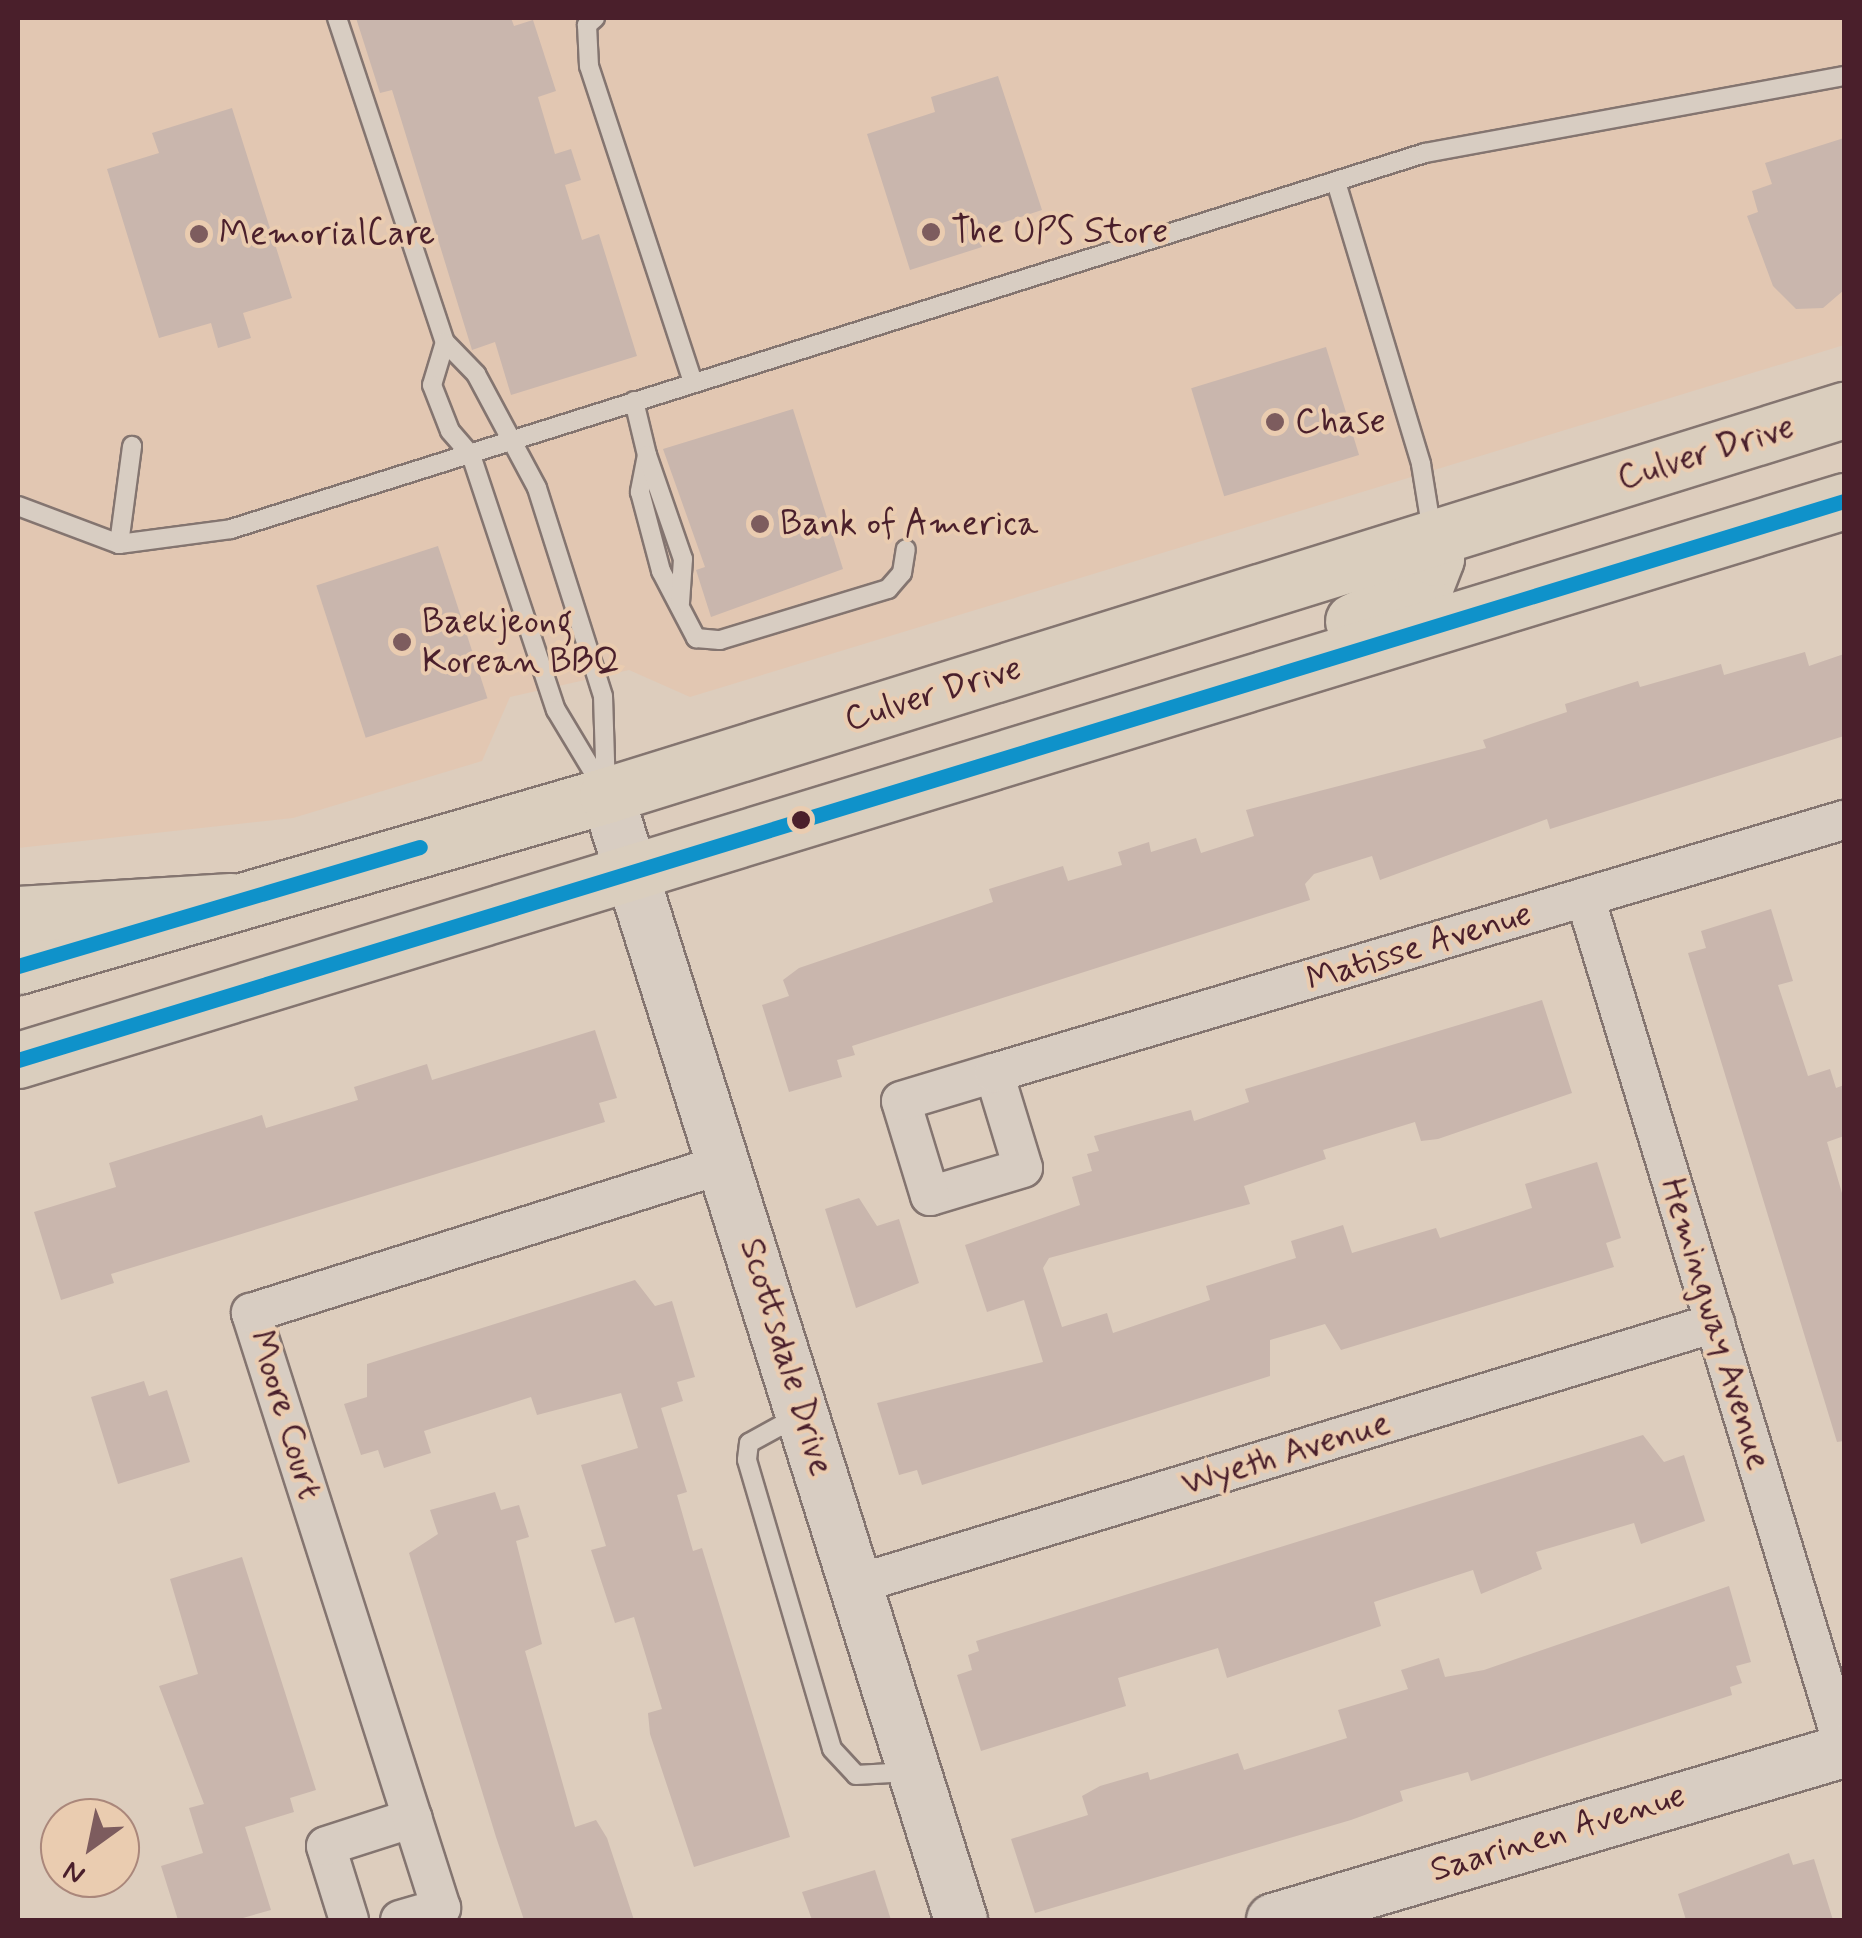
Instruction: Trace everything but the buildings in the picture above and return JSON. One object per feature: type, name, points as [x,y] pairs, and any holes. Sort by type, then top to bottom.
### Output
[{"type":"main road","name":"Culver Drive","points":[[18,966],[231,900],[606,795],[1844,410]]},
{"type":"main road","points":[[18,1060],[638,874],[1844,501]]},
{"type":"main road","points":[[1222,694],[1260,656],[1412,598],[1431,576],[1433,539]]},
{"type":"main road","points":[[18,914],[231,900]]},
{"type":"street","name":"Scottsdale Drive","points":[[606,795],[638,874],[961,1920]]},
{"type":"street","name":"Matisse Avenue","points":[[994,1074],[1844,820]]},
{"type":"street","name":"Hemingway Avenue","points":[[1586,897],[1715,1323],[1832,1662],[1844,1748]]},
{"type":"street","name":"Moore Court","points":[[400,1920],[441,1908],[251,1313],[726,1164]]},
{"type":"street","name":"Wyeth Avenue","points":[[856,1584],[1715,1323]]},
{"type":"street","name":"Saarinen Avenue","points":[[1273,1920],[1844,1748]]},
{"type":"street","points":[[349,1920],[326,1846],[413,1818]]},
{"type":"lane","points":[[337,18],[444,342],[476,374],[516,444],[603,696],[606,795]]},
{"type":"lane","points":[[596,18],[587,25],[589,66],[693,383]]},
{"type":"lane","points":[[18,506],[119,544],[231,529],[516,444],[634,401],[1425,153],[1844,76]]},
{"type":"lane","points":[[1336,182],[1421,464],[1433,539]]},
{"type":"lane","points":[[444,342],[432,385],[450,431],[471,455],[556,710],[606,795]]},
{"type":"lane","points":[[634,401],[648,455],[640,492],[661,571],[696,638],[720,640],[888,589],[902,573],[906,549]]},
{"type":"lane","points":[[119,544],[132,446]]},
{"type":"lane","points":[[804,1413],[750,1444],[747,1460],[832,1749],[856,1774],[914,1772]]},
{"type":"shaded area","points":[[18,18],[1844,18],[1844,345],[690,697],[629,670],[510,697],[482,761],[293,818],[18,848]]},
{"type":"transit line","points":[[18,1060],[1844,501]]},
{"type":"transit line","points":[[18,966],[420,847]]},
{"type":"place","name":"The UPS Store","points":[[931,232]]},
{"type":"place","name":"MemorialCare","points":[[199,234]]},
{"type":"place","name":"Chase","points":[[1275,422]]},
{"type":"place","name":"Bank of America","points":[[760,524]]},
{"type":"place","name":"Baekjeong Korean BBQ","points":[[402,642]]}]
